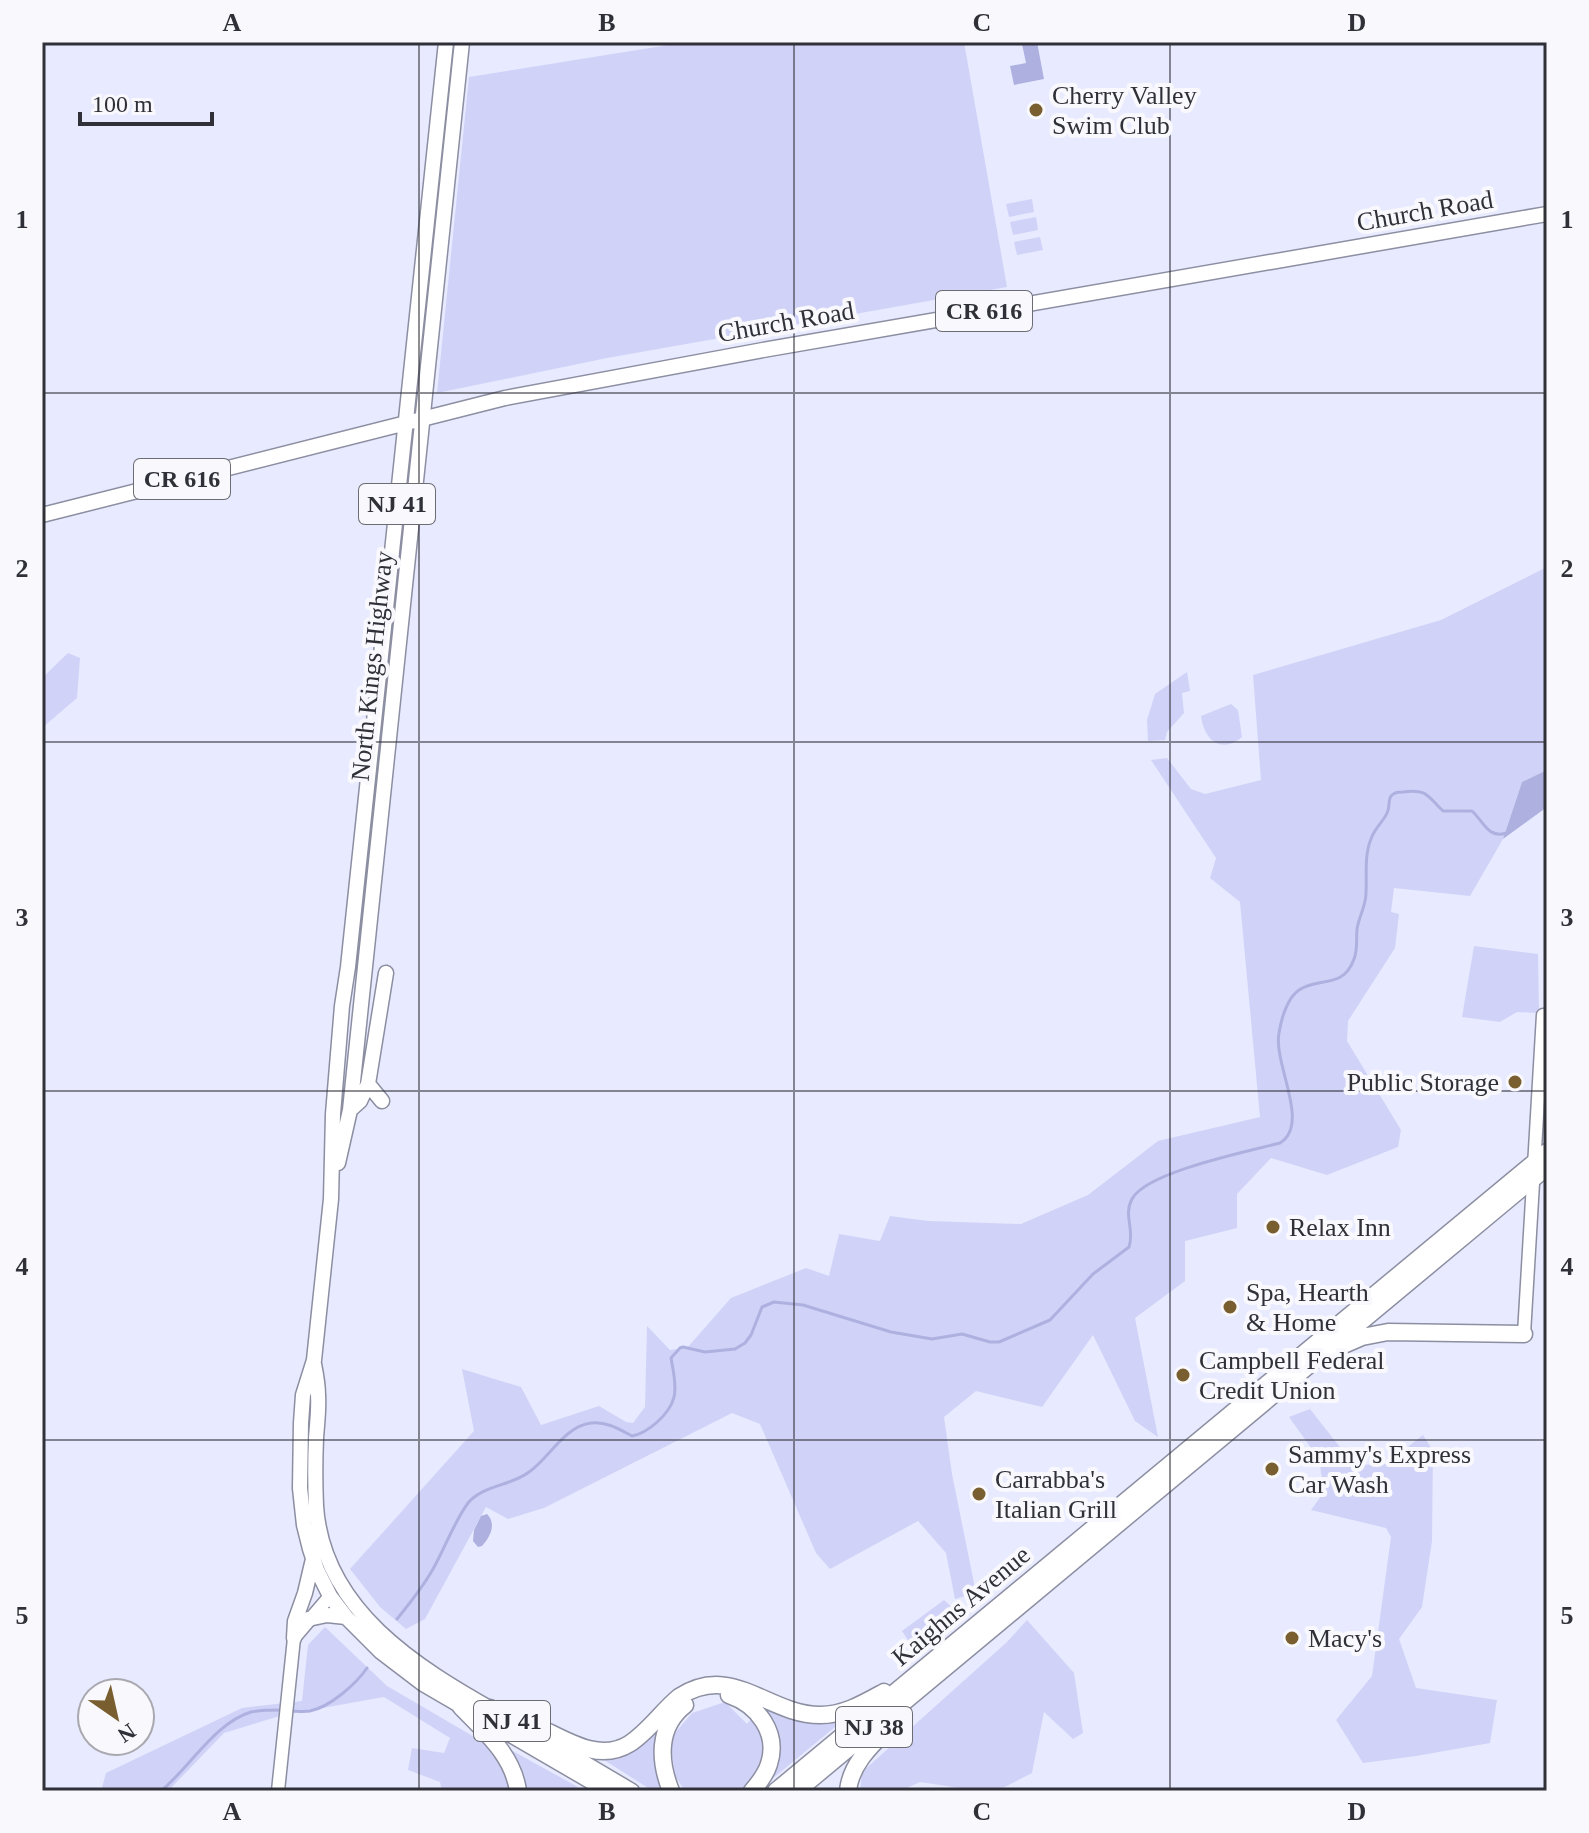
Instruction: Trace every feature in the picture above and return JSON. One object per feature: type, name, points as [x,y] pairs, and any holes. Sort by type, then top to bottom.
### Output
[{"type":"highway","name":"Kaighns Avenue","points":[[797,1791],[1323,1354],[1540,1165]]},
{"type":"highway","name":"Kaighns Avenue","points":[[776,1791],[1540,1165]]},
{"type":"highway","points":[[1323,1354],[1379,1333],[1524,1334]]},
{"type":"highway","points":[[848,1791],[852,1773],[859,1761],[951,1663]]},
{"type":"highway","points":[[490,1708],[584,1748],[601,1752],[618,1749],[634,1741],[679,1697],[705,1685],[733,1686],[794,1710],[818,1715],[848,1710],[914,1677]]},
{"type":"highway","points":[[671,1791],[663,1763],[662,1745],[667,1728],[675,1713],[687,1703],[715,1694],[730,1695],[746,1702],[757,1711],[768,1730],[772,1747],[770,1762],[752,1791]]},
{"type":"highway","points":[[461,1707],[504,1755],[514,1772],[518,1791]]},
{"type":"main road","name":"North Kings Highway","points":[[446,42],[342,1006],[333,1114],[331,1199],[314,1360],[303,1395],[299,1465],[302,1510],[313,1559],[330,1596],[381,1652],[423,1684],[461,1707]]},
{"type":"main road","name":"North Kings Highway","points":[[331,1199],[350,1110],[462,42]]},
{"type":"main road","name":"Church Road","points":[[42,515],[505,398],[1547,214]]},
{"type":"main road","points":[[350,1110],[360,1101],[368,1084],[386,973]]},
{"type":"main road","points":[[368,1084],[382,1101]]},
{"type":"main road","name":"North Kings Highway","points":[[314,1360],[318,1397],[316,1508],[324,1548],[334,1575],[349,1600],[396,1646],[440,1678],[490,1708]]},
{"type":"main road","points":[[294,1638],[295,1621],[313,1559]]},
{"type":"main road","points":[[308,1619],[327,1615],[346,1617]]},
{"type":"main road","name":"NJ 41","points":[[461,1707],[607,1791]]},
{"type":"main road","name":"NJ 41","points":[[490,1708],[632,1791]]},
{"type":"street","points":[[1524,1334],[1540,1165],[1545,1016]]},
{"type":"street","points":[[278,1791],[294,1638],[330,1596]]},
{"type":"shaded area","points":[[687,42],[964,42],[1007,287],[607,358],[437,393],[469,77]]},
{"type":"shaded area","points":[[1037,42],[1044,79],[1014,85],[1010,66],[1026,63],[1022,44]]},
{"type":"shaded area","points":[[1032,199],[1034,212],[1009,217],[1006,204]]},
{"type":"shaded area","points":[[1036,217],[1038,230],[1013,235],[1010,222]]},
{"type":"shaded area","points":[[1040,237],[1043,250],[1017,255],[1014,242]]},
{"type":"shaded area","points":[[1547,567],[1547,770],[1522,782],[1503,839],[1470,896],[1394,888],[1391,912],[1399,914],[1395,948],[1348,1021],[1347,1041],[1401,1130],[1398,1147],[1327,1175],[1271,1158],[1237,1194],[1237,1228],[1185,1241],[1185,1281],[1135,1318],[1158,1437],[1135,1421],[1093,1335],[1042,1407],[976,1391],[944,1417],[976,1593],[955,1599],[946,1553],[918,1521],[830,1569],[816,1553],[760,1424],[732,1413],[544,1508],[508,1519],[486,1507],[425,1619],[406,1629],[380,1607],[350,1569],[474,1431],[462,1369],[521,1387],[541,1425],[599,1406],[633,1423],[645,1407],[647,1326],[670,1350],[687,1348],[731,1298],[806,1268],[829,1276],[839,1234],[880,1241],[890,1216],[928,1221],[1021,1224],[1088,1195],[1158,1141],[1260,1117],[1240,902],[1210,878],[1216,858],[1151,760],[1167,758],[1191,789],[1205,794],[1261,780],[1253,675],[1441,620]]},
{"type":"shaded area","points":[[68,653],[80,658],[77,698],[42,728],[42,678]]},
{"type":"shaded area","points":[[1187,672],[1190,691],[1182,693],[1184,713],[1167,732],[1165,740],[1148,741],[1147,720],[1155,694]]},
{"type":"shaded area","points":[[1231,704],[1238,710],[1242,737],[1227,745],[1214,742],[1206,732],[1201,716]]},
{"type":"shaded area","points":[[1547,770],[1547,807],[1503,839],[1522,782]]},
{"type":"shaded area","points":[[1474,946],[1538,954],[1539,1013],[1517,1012],[1500,1022],[1462,1017]]},
{"type":"shaded area","points":[[1310,1409],[1354,1465],[1386,1464],[1423,1435],[1433,1451],[1432,1541],[1422,1607],[1399,1639],[1416,1688],[1497,1700],[1490,1743],[1363,1763],[1336,1720],[1372,1676],[1391,1537],[1386,1528],[1311,1510],[1324,1492],[1319,1459],[1289,1417]]},
{"type":"shaded area","points":[[487,1514],[492,1522],[491,1530],[482,1546],[478,1547],[473,1541],[474,1530],[481,1516]]},
{"type":"shaded area","points":[[944,1600],[964,1618],[918,1655],[902,1631]]},
{"type":"shaded area","points":[[1027,1620],[1074,1673],[1083,1733],[1073,1739],[1044,1712],[1032,1773],[997,1791],[920,1782],[900,1791],[860,1791],[862,1772],[1007,1642]]},
{"type":"shaded area","points":[[325,1627],[387,1686],[483,1742],[508,1776],[509,1791],[442,1791],[440,1782],[408,1770],[412,1748],[444,1753],[450,1738],[384,1697],[283,1715],[224,1733],[168,1791],[101,1791],[106,1773],[139,1757],[156,1757],[156,1749],[242,1708],[302,1701],[308,1645]]},
{"type":"shaded area","points":[[725,1702],[747,1724],[752,1718],[762,1734],[764,1750],[759,1765],[743,1791],[685,1791],[675,1776],[670,1739],[692,1713]]},
{"type":"shaded area","points":[[765,1706],[806,1721],[841,1722],[772,1779],[781,1744]]},
{"type":"shaded area","points":[[659,1730],[666,1791],[653,1791],[604,1760],[635,1745]]},
{"type":"shaded area","points":[[509,1749],[578,1787],[565,1791],[523,1791]]},
{"type":"waterway","points":[[397,1619],[429,1576],[458,1518],[474,1497],[522,1477],[565,1436],[582,1425],[602,1423],[632,1436],[651,1427],[672,1403],[675,1388],[671,1358],[680,1348],[705,1352],[735,1349],[751,1335],[762,1307],[774,1302],[803,1305],[891,1332],[932,1339],[962,1334],[990,1342],[999,1342],[1050,1320],[1093,1274],[1129,1247],[1130,1205],[1141,1189],[1200,1164],[1280,1143],[1289,1134],[1292,1108],[1279,1046],[1283,1016],[1291,998],[1299,990],[1337,979],[1349,969],[1355,955],[1357,929],[1366,898],[1369,845],[1388,811],[1391,796],[1398,792],[1422,793],[1443,811],[1472,811],[1491,832],[1507,833]]},
{"type":"waterway","points":[[290,1711],[310,1711],[326,1705],[349,1688],[367,1668]]},
{"type":"waterway","points":[[161,1791],[226,1725],[251,1712],[282,1710]]},
{"type":"place","name":"Cherry Valley Swim Club","points":[[1036,110]]},
{"type":"place","name":"Public Storage","points":[[1515,1082]]},
{"type":"place","name":"Relax Inn","points":[[1273,1227]]},
{"type":"place","name":"Spa, Hearth & Home","points":[[1230,1307]]},
{"type":"place","name":"Campbell Federal Credit Union","points":[[1183,1375]]},
{"type":"place","name":"Sammy's Express Car Wash","points":[[1272,1469]]},
{"type":"place","name":"Carrabba's Italian Grill","points":[[979,1494]]},
{"type":"place","name":"Macy's","points":[[1292,1638]]}]
